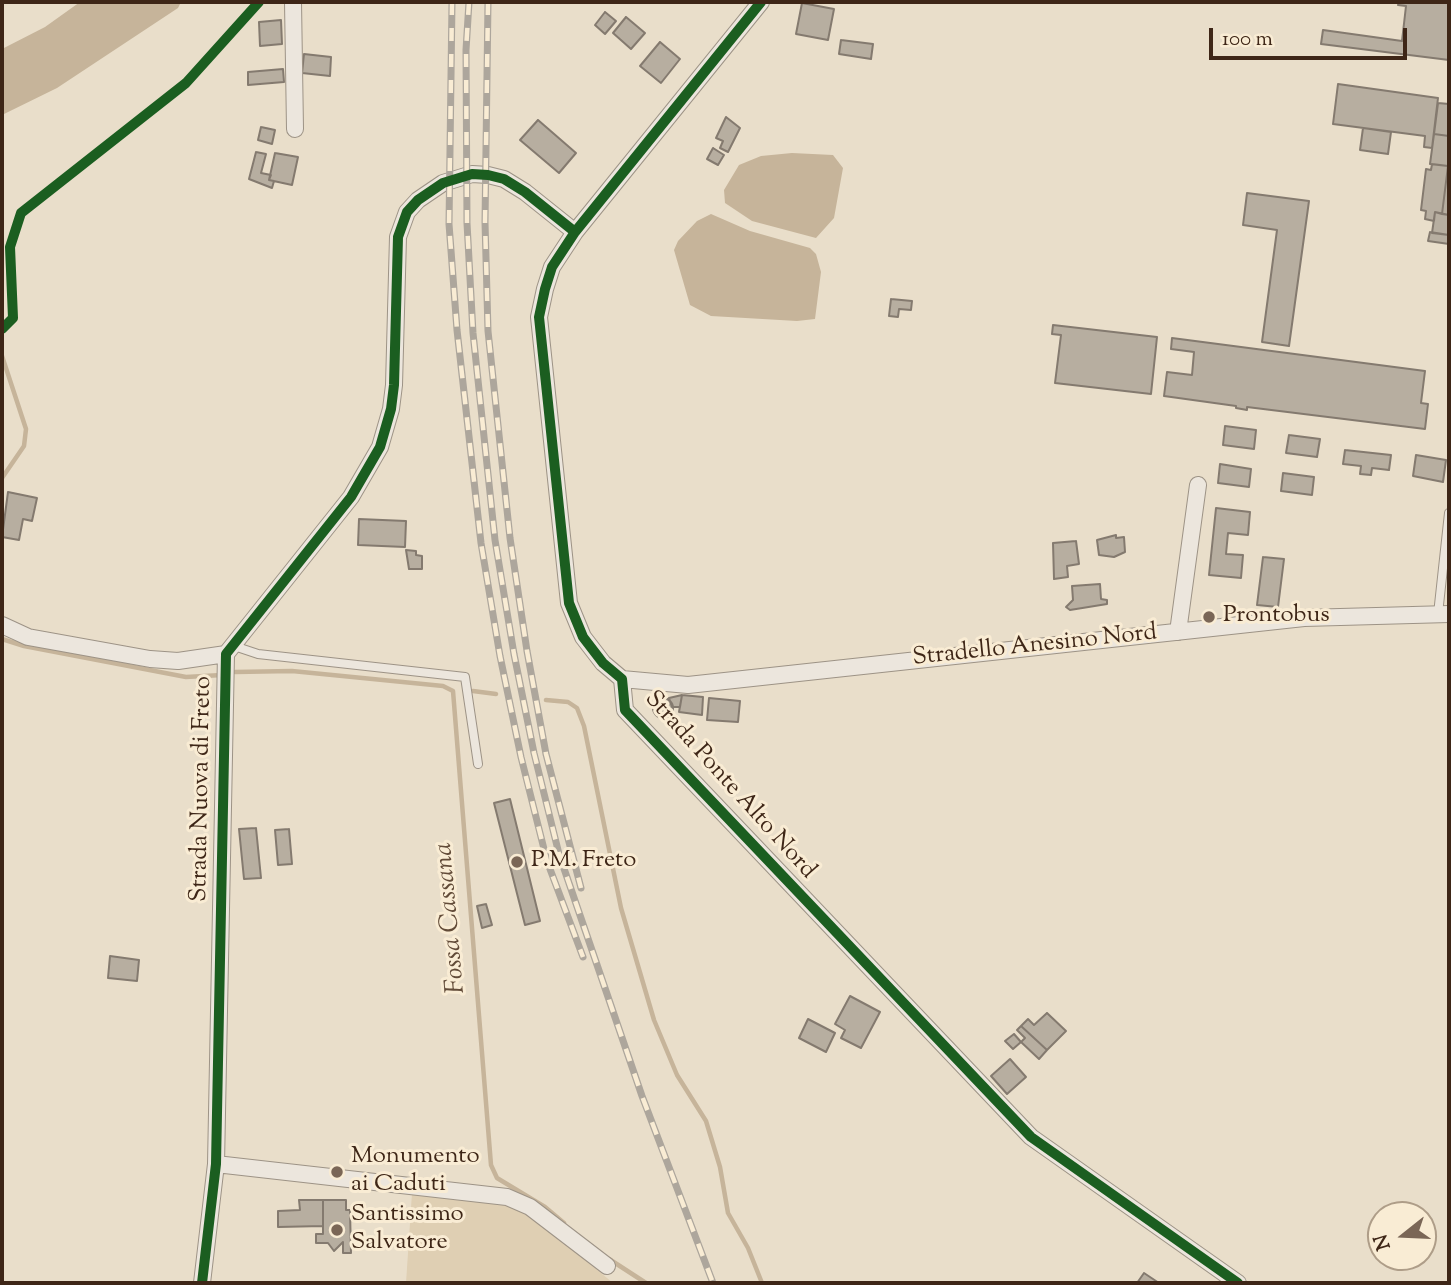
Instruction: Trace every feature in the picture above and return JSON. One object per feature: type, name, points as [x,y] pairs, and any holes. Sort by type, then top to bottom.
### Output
[{"type":"street","points":[[293,2],[295,130]]},
{"type":"street","name":"Strada Ponte Alto Nord","points":[[761,2],[575,232],[552,267],[540,317],[569,603],[583,637],[603,663],[622,679],[625,710],[1031,1137],[1238,1283]]},
{"type":"street","name":"Strada Nuova di Freto","points":[[202,1283],[216,1164],[230,650],[351,497],[380,447],[391,409],[394,385],[398,237],[408,212],[418,200],[443,183],[472,174],[488,175],[504,179],[525,192],[575,232]]},
{"type":"street","points":[[1178,632],[1198,485]]},
{"type":"street","name":"Stradello Anesino Nord","points":[[622,679],[688,685],[1304,618],[1444,614]]},
{"type":"street","points":[[2,625],[28,637],[150,659],[178,661],[230,650]]},
{"type":"street","points":[[216,1164],[507,1197],[530,1207],[607,1266]]},
{"type":"lane","points":[[1444,614],[1449,513]]},
{"type":"lane","points":[[230,650],[465,677],[478,764]]},
{"type":"shaded area","points":[[80,2],[181,2],[178,8],[57,88],[2,115],[2,49],[45,27]]},
{"type":"shaded area","points":[[792,153],[833,155],[843,168],[834,218],[816,238],[752,221],[725,203],[724,190],[739,165],[761,156]]},
{"type":"shaded area","points":[[711,214],[750,231],[810,248],[816,254],[821,272],[815,319],[797,321],[711,316],[690,305],[674,250],[678,241],[697,221]]},
{"type":"shaded area","points":[[412,1193],[503,1203],[525,1210],[613,1283],[406,1283]]},
{"type":"building","points":[[1399,2],[1449,2],[1449,60],[1321,44],[1323,30],[1402,41],[1406,6],[1398,5]]},
{"type":"building","points":[[802,3],[834,9],[828,40],[796,34]]},
{"type":"building","points":[[605,12],[616,21],[605,34],[595,25]]},
{"type":"building","points":[[626,17],[645,33],[631,49],[613,33]]},
{"type":"building","points":[[281,20],[282,44],[260,46],[259,22]]},
{"type":"building","points":[[841,40],[873,44],[871,59],[839,54]]},
{"type":"building","points":[[660,42],[680,59],[661,83],[640,66]]},
{"type":"building","points":[[304,54],[331,57],[330,76],[302,73]]},
{"type":"building","points":[[283,69],[284,82],[248,85],[248,72]]},
{"type":"building","points":[[1338,84],[1438,98],[1432,148],[1424,147],[1425,136],[1333,124]]},
{"type":"building","points":[[1438,103],[1449,104],[1449,136],[1434,134]]},
{"type":"building","points":[[726,117],[740,128],[728,152],[720,148],[723,141],[716,138]]},
{"type":"building","points":[[538,120],[576,153],[559,173],[520,140]]},
{"type":"building","points":[[261,127],[275,130],[272,144],[258,140]]},
{"type":"building","points":[[1363,128],[1391,132],[1388,154],[1360,150]]},
{"type":"building","points":[[1434,134],[1449,136],[1449,215],[1442,214],[1448,166],[1430,164]]},
{"type":"building","points":[[713,148],[724,155],[718,165],[707,159]]},
{"type":"building","points":[[256,152],[266,154],[261,173],[271,175],[269,180],[274,181],[272,188],[249,179]]},
{"type":"building","points":[[275,153],[298,157],[292,185],[269,180]]},
{"type":"building","points":[[1432,164],[1448,166],[1442,214],[1435,212],[1434,221],[1425,219],[1426,211],[1421,210],[1426,169],[1431,170]]},
{"type":"building","points":[[1247,193],[1309,201],[1289,346],[1262,342],[1277,230],[1243,225]]},
{"type":"building","points":[[1435,212],[1449,215],[1449,235],[1432,233]]},
{"type":"building","points":[[1430,232],[1449,235],[1449,244],[1428,241]]},
{"type":"building","points":[[891,299],[912,301],[911,310],[899,309],[898,317],[889,316]]},
{"type":"building","points":[[1053,325],[1157,337],[1151,394],[1055,383],[1061,335],[1052,334]]},
{"type":"building","points":[[1172,338],[1425,371],[1421,403],[1428,404],[1425,429],[1247,407],[1247,410],[1236,406],[1164,396],[1167,372],[1192,375],[1194,352],[1171,349]]},
{"type":"building","points":[[1225,426],[1256,430],[1254,449],[1223,445]]},
{"type":"building","points":[[1289,435],[1320,439],[1317,457],[1286,453]]},
{"type":"building","points":[[1345,450],[1391,455],[1389,470],[1372,468],[1371,475],[1360,474],[1361,466],[1343,464]]},
{"type":"building","points":[[1416,455],[1446,460],[1443,482],[1413,476]]},
{"type":"building","points":[[1220,464],[1251,469],[1249,487],[1218,483]]},
{"type":"building","points":[[1283,473],[1314,477],[1312,495],[1281,491]]},
{"type":"building","points":[[8,492],[37,498],[32,521],[23,519],[19,540],[2,537]]},
{"type":"building","points":[[1216,508],[1250,512],[1248,535],[1228,533],[1226,554],[1243,555],[1241,578],[1209,575]]},
{"type":"building","points":[[359,519],[406,521],[405,547],[358,545]]},
{"type":"building","points":[[1116,535],[1116,538],[1124,537],[1125,552],[1114,557],[1099,555],[1097,540]]},
{"type":"building","points":[[1076,541],[1079,564],[1067,566],[1068,577],[1054,579],[1053,543]]},
{"type":"building","points":[[406,550],[416,551],[416,555],[422,556],[422,569],[409,569]]},
{"type":"building","points":[[1263,557],[1284,559],[1278,607],[1257,605]]},
{"type":"building","points":[[1100,584],[1101,599],[1107,600],[1107,604],[1070,610],[1066,607],[1073,600],[1072,586]]},
{"type":"building","points":[[682,695],[703,697],[702,715],[679,712]]},
{"type":"building","points":[[682,695],[680,707],[672,707],[669,698]]},
{"type":"building","points":[[663,698],[670,701],[673,708],[670,715],[663,718],[656,715],[653,708],[656,701]]},
{"type":"building","points":[[709,698],[740,701],[738,722],[707,720]]},
{"type":"building","name":"P.M. Freto","points":[[510,799],[540,921],[525,925],[494,803]]},
{"type":"building","points":[[256,828],[261,878],[244,879],[239,829]]},
{"type":"building","points":[[289,829],[292,864],[278,865],[275,830]]},
{"type":"building","points":[[486,904],[492,925],[482,928],[477,906]]},
{"type":"building","points":[[110,956],[139,960],[137,981],[108,978]]},
{"type":"building","points":[[850,996],[880,1012],[861,1048],[841,1038],[845,1030],[835,1024]]},
{"type":"building","points":[[1047,1013],[1066,1031],[1047,1050],[1021,1026],[1028,1019],[1034,1025]]},
{"type":"building","points":[[808,1019],[835,1033],[826,1052],[799,1038]]},
{"type":"building","points":[[1021,1026],[1047,1050],[1039,1059],[1021,1042],[1025,1038],[1017,1030]]},
{"type":"building","points":[[1014,1034],[1021,1042],[1013,1049],[1005,1041]]},
{"type":"building","points":[[1010,1059],[1026,1077],[1007,1094],[991,1076]]},
{"type":"building","points":[[299,1200],[323,1200],[323,1226],[278,1227],[278,1211],[300,1210]]},
{"type":"building","name":"Santissimo Salvatore","points":[[323,1200],[346,1200],[346,1210],[350,1210],[351,1253],[343,1253],[343,1242],[334,1251],[328,1243],[316,1243],[316,1234],[323,1234]]},
{"type":"building","points":[[1144,1273],[1159,1283],[1137,1283]]},
{"type":"waterway","name":"Fossa Cassana","points":[[2,356],[26,429],[24,446],[2,478]]},
{"type":"waterway","name":"Fossa Cassana","points":[[2,639],[24,646],[186,677],[222,675]]},
{"type":"waterway","name":"Fossa Cassana","points":[[235,672],[292,671],[443,686],[453,691],[491,1165],[497,1178],[545,1207],[564,1223]]},
{"type":"waterway","points":[[473,691],[496,694]]},
{"type":"waterway","points":[[546,700],[568,702],[577,708],[584,726],[621,908],[654,1020],[677,1075],[706,1121],[720,1167],[728,1213],[748,1248],[762,1283]]},
{"type":"waterway","name":"Fossa Cassana","points":[[609,1259],[646,1283]]},
{"type":"railway","points":[[452,2],[449,224],[457,330],[481,543],[521,757],[547,861],[583,957]]},
{"type":"railway","points":[[469,2],[466,50],[467,223],[473,333],[495,540],[514,654],[534,753],[559,854],[642,1096],[713,1283]]},
{"type":"railway","points":[[488,2],[485,222],[488,331],[510,538],[527,651],[546,754],[581,888]]},
{"type":"cycle path","points":[[2,329],[13,318],[10,247],[21,213],[186,83],[259,2]]},
{"type":"cycle path","points":[[761,2],[575,232],[552,267],[539,317],[569,603],[583,637],[603,663],[622,679],[625,710],[1031,1137],[1238,1283]]},
{"type":"cycle path","points":[[202,1283],[216,1164],[226,654],[351,497],[380,447],[391,409],[394,385],[398,237],[407,212],[418,200],[443,183],[472,174],[488,175],[504,179],[525,192],[575,232]]},
{"type":"place","name":"Prontobus","points":[[1209,617]]},
{"type":"place","name":"P.M. Freto","points":[[517,862]]},
{"type":"place","name":"Monumento ai Caduti","points":[[337,1172]]},
{"type":"place","name":"Santissimo Salvatore","points":[[337,1230]]}]
